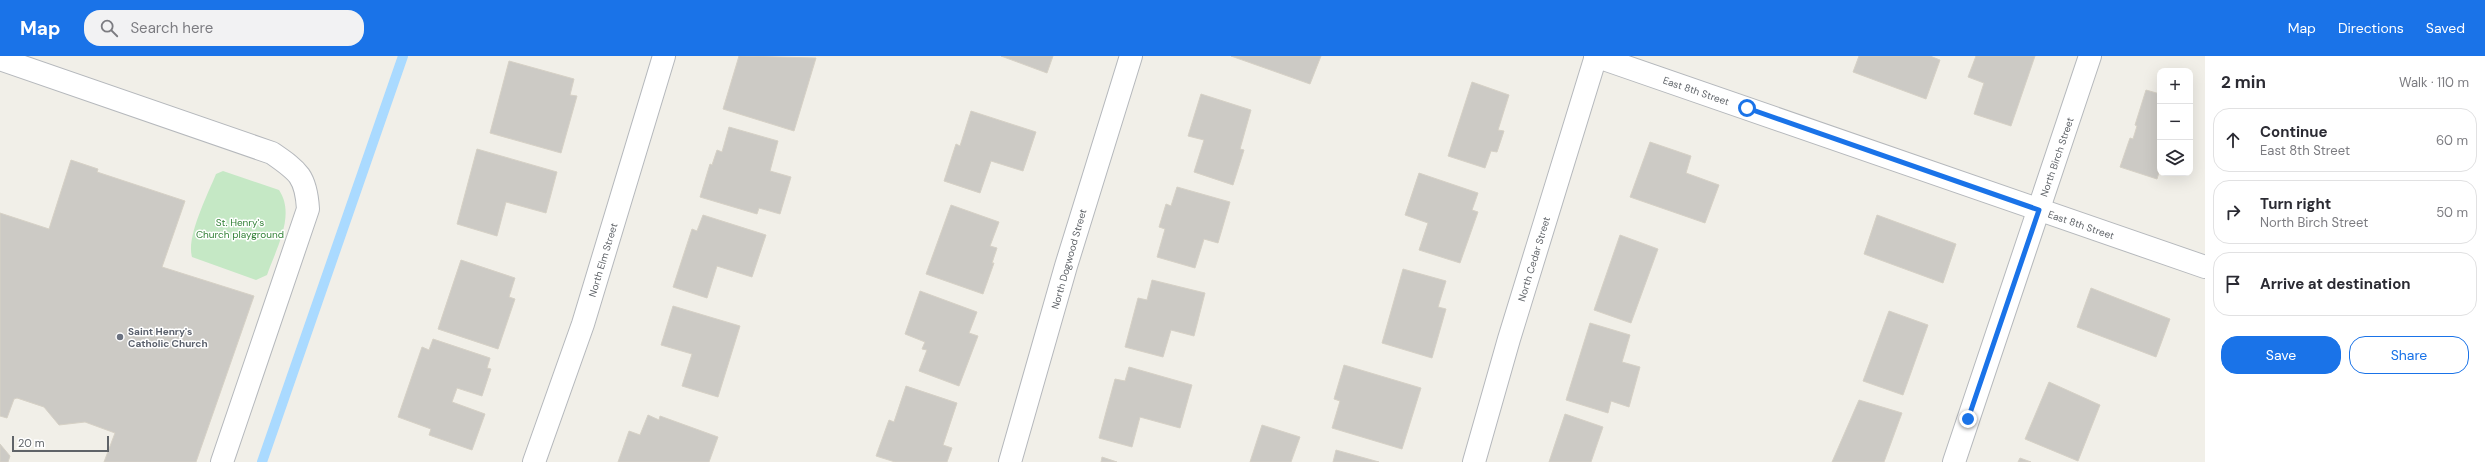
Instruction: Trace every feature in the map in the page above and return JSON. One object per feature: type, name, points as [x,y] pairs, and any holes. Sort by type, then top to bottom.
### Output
[{"type":"street","name":"North Elm Street","points":[[534,462],[583,324],[664,56]]},
{"type":"street","name":"North Dogwood Street","points":[[1010,462],[1066,266],[1131,56]]},
{"type":"street","name":"East 8th Street","points":[[1596,56],[2205,267]]},
{"type":"street","name":"North Cedar Street","points":[[1474,462],[1508,339],[1596,56]]},
{"type":"street","name":"North Birch Street","points":[[1954,462],[2090,56]]},
{"type":"street","points":[[0,59],[272,153],[295,169],[307,188],[308,209],[222,462]]},
{"type":"green space","name":"St. Henry's Church playground","points":[[223,171],[279,190],[284,200],[286,210],[283,232],[267,275],[256,280],[192,257],[192,238],[195,227],[216,174]]},
{"type":"building","points":[[739,56],[816,58],[794,131],[723,109]]},
{"type":"building","points":[[1001,56],[1053,56],[1047,73]]},
{"type":"building","points":[[1231,56],[1321,56],[1310,84]]},
{"type":"building","points":[[1859,56],[1930,56],[1940,60],[1926,99],[1853,72]]},
{"type":"building","points":[[1976,56],[2035,56],[2011,126],[1974,114],[1984,83],[1968,77]]},
{"type":"building","points":[[509,61],[574,79],[570,95],[577,96],[561,153],[490,133]]},
{"type":"building","points":[[1472,82],[1509,95],[1498,130],[1504,131],[1497,152],[1491,151],[1485,168],[1448,156]]},
{"type":"building","points":[[2146,90],[2157,93],[2157,179],[2120,167],[2130,138],[2133,139],[2137,126],[2135,125]]},
{"type":"building","points":[[1201,94],[1251,110],[1240,149],[1244,150],[1233,185],[1194,172],[1204,140],[1188,136]]},
{"type":"building","points":[[971,111],[1036,132],[1023,171],[991,161],[980,193],[944,181],[956,144],[960,146]]},
{"type":"building","points":[[729,127],[778,141],[770,171],[791,177],[780,214],[759,208],[757,214],[700,197],[710,164],[712,165],[717,150],[722,152]]},
{"type":"building","points":[[1650,142],[1691,156],[1686,173],[1719,185],[1705,223],[1630,197]]},
{"type":"building","points":[[477,149],[557,172],[546,213],[506,202],[497,236],[457,224]]},
{"type":"building","name":"Saint Henry's Catholic Church","points":[[71,160],[98,169],[97,172],[185,201],[162,267],[254,296],[196,462],[104,462],[115,433],[85,422],[59,425],[44,407],[17,398],[14,399],[7,418],[0,416],[0,213],[49,229]]},
{"type":"building","points":[[1419,173],[1478,193],[1472,210],[1478,212],[1460,263],[1419,250],[1428,223],[1405,215]]},
{"type":"building","points":[[1177,187],[1230,202],[1218,243],[1204,239],[1195,268],[1157,257],[1165,229],[1159,227],[1166,204],[1171,206]]},
{"type":"building","points":[[951,205],[999,222],[990,246],[997,248],[992,263],[994,263],[983,294],[926,274]]},
{"type":"building","points":[[703,215],[766,235],[752,277],[717,266],[707,298],[673,287],[692,229],[697,231]]},
{"type":"building","points":[[1877,215],[1956,244],[1943,283],[1864,254]]},
{"type":"building","points":[[1620,235],[1658,249],[1631,323],[1594,310]]},
{"type":"building","points":[[461,260],[515,278],[509,297],[515,299],[498,349],[438,329]]},
{"type":"building","points":[[1403,269],[1446,281],[1438,307],[1446,309],[1432,358],[1382,343]]},
{"type":"building","points":[[1152,280],[1205,293],[1194,336],[1171,330],[1163,357],[1125,347],[1138,298],[1147,300]]},
{"type":"building","points":[[2091,288],[2170,319],[2156,357],[2077,327]]},
{"type":"building","points":[[920,291],[977,312],[969,333],[978,336],[959,386],[919,371],[927,350],[922,349],[925,342],[905,334]]},
{"type":"building","points":[[673,306],[740,326],[718,397],[682,386],[692,354],[661,345]]},
{"type":"building","points":[[1889,311],[1928,325],[1903,395],[1863,381]]},
{"type":"building","points":[[1590,323],[1630,335],[1622,362],[1640,367],[1629,407],[1611,401],[1608,413],[1566,400]]},
{"type":"building","points":[[433,339],[490,358],[487,368],[491,369],[482,396],[457,388],[452,402],[485,414],[472,450],[429,435],[431,429],[398,417],[422,347],[429,350]]},
{"type":"building","points":[[1344,365],[1421,388],[1402,449],[1332,428],[1340,401],[1334,399]]},
{"type":"building","points":[[1129,367],[1192,385],[1180,428],[1140,417],[1132,447],[1099,438],[1115,379],[1125,381]]},
{"type":"building","points":[[2049,382],[2100,405],[2078,461],[2025,439]]},
{"type":"building","points":[[906,386],[957,403],[943,445],[952,448],[947,462],[895,462],[876,456],[889,420],[894,422]]},
{"type":"building","points":[[1859,400],[1902,413],[1884,462],[1832,462]]},
{"type":"building","points":[[1565,414],[1603,427],[1591,462],[1549,462]]},
{"type":"building","points":[[648,415],[659,420],[660,416],[718,437],[709,462],[618,462],[629,431],[640,435]]},
{"type":"building","points":[[1262,425],[1300,437],[1291,462],[1250,462]]},
{"type":"building","points":[[0,444],[10,456],[8,462],[0,462]]},
{"type":"building","points":[[1336,450],[1379,462],[1333,462]]},
{"type":"building","points":[[1102,457],[1117,462],[1101,462]]},
{"type":"building","points":[[2020,458],[2031,462],[2018,462]]},
{"type":"waterway","points":[[262,462],[403,56]]},
{"type":"place","name":"Saint Henry's Catholic Church","points":[[120,337]]},
{"type":"route","points":[[1747,108],[2039,210],[1968,419]]}]
